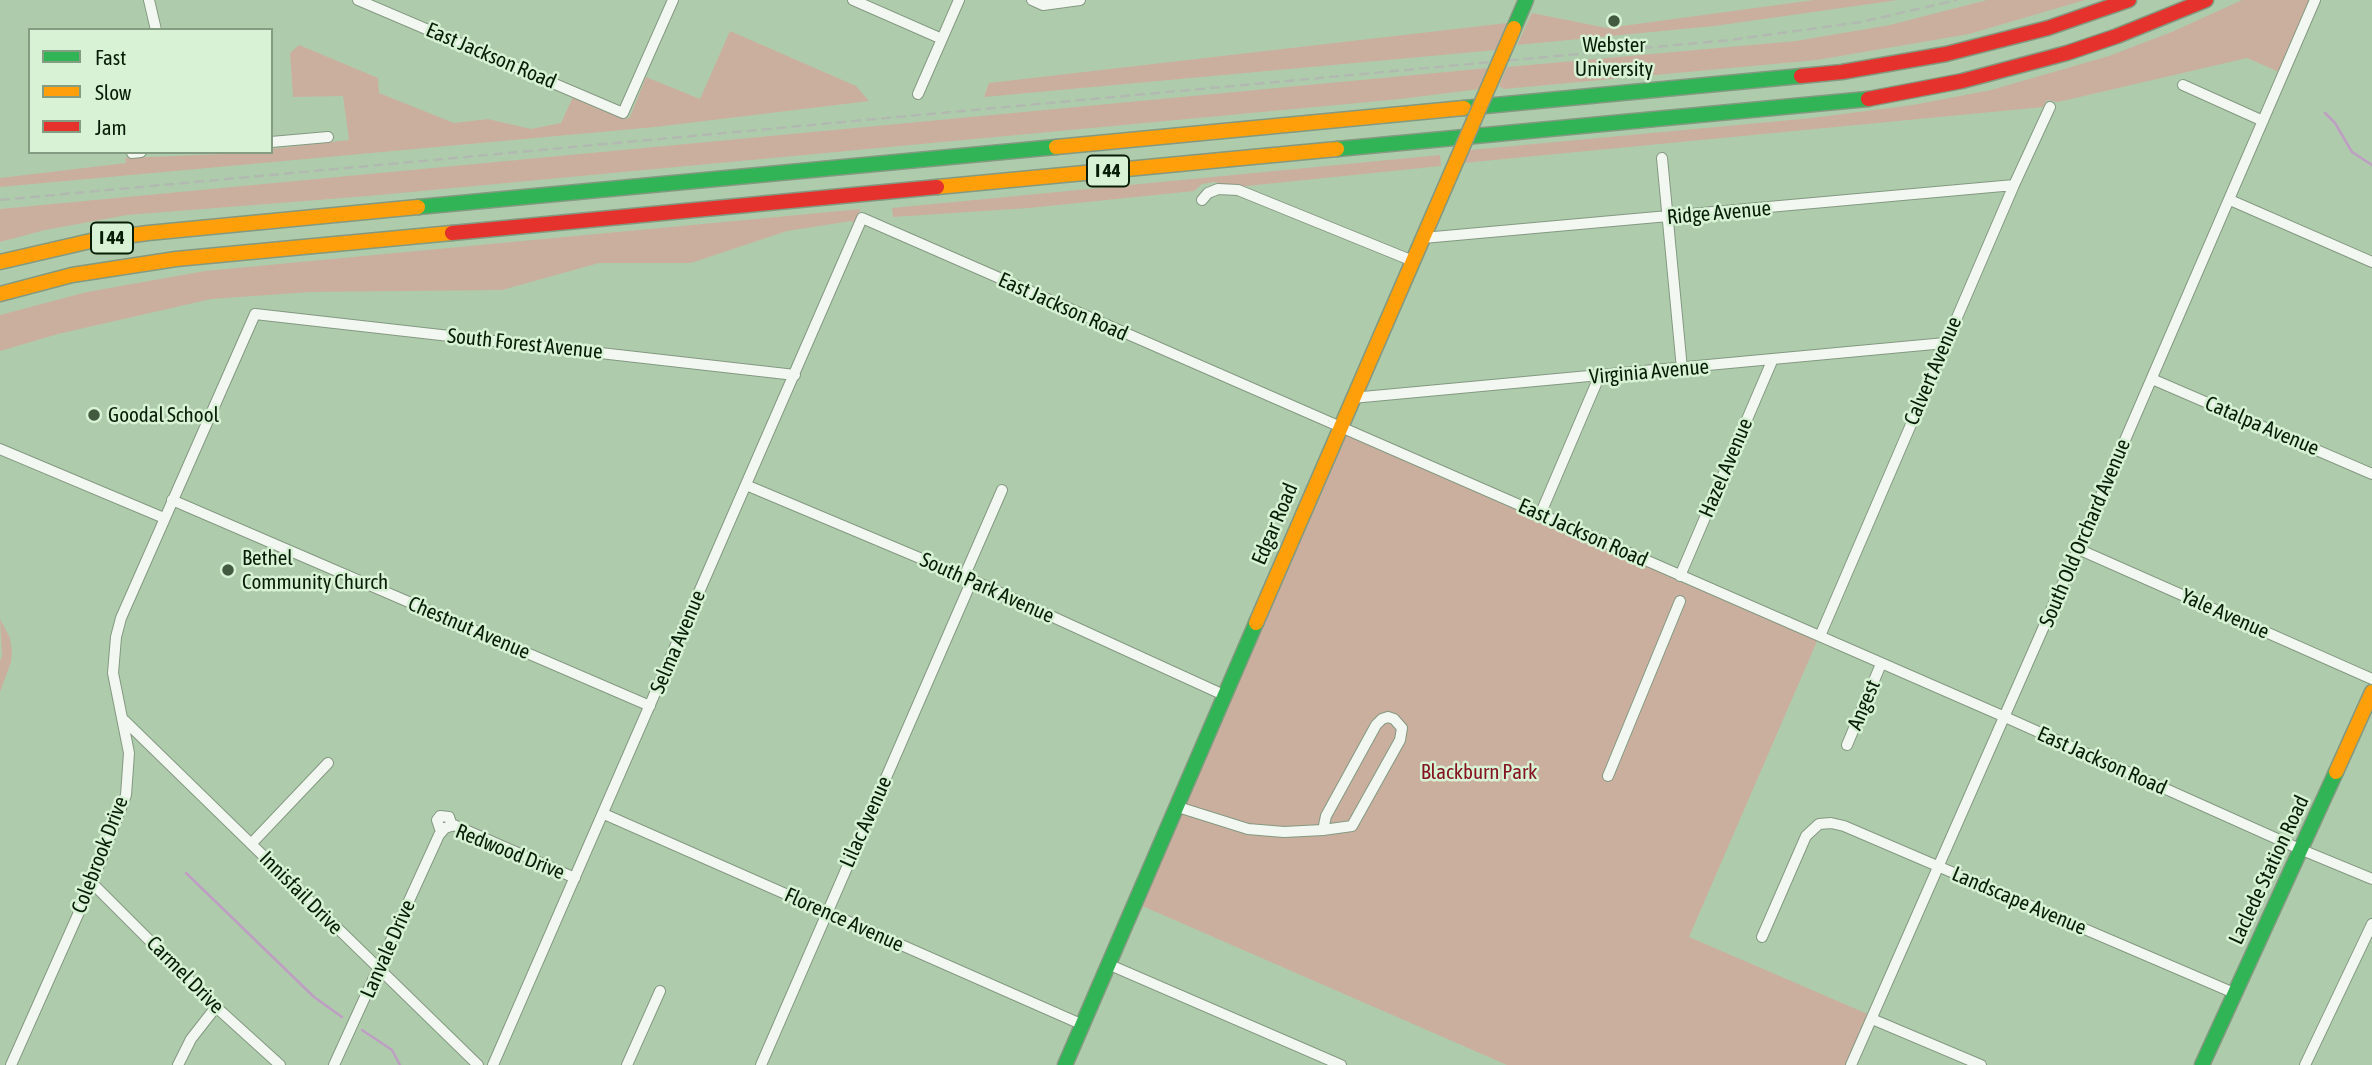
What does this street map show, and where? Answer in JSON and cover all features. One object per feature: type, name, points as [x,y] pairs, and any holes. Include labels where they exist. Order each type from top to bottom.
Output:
[{"type":"main road","name":"Edgar Road","points":[[1065,1065],[1526,0]]},
{"type":"main road","name":"I 44","points":[[3,259],[95,240],[216,226],[1842,72],[1947,54],[1997,42],[2048,28],[2129,0]]},
{"type":"main road","name":"I 44","points":[[0,294],[72,275],[202,257],[1874,98],[1962,81],[2054,57],[2117,36],[2206,0]]},
{"type":"main road","name":"Laclede Station Road","points":[[2202,1065],[2372,692]]},
{"type":"street","points":[[149,0],[156,28]]},
{"type":"street","name":"East Jackson Road","points":[[358,0],[623,113],[673,0]]},
{"type":"street","points":[[853,0],[942,39]]},
{"type":"street","points":[[918,94],[959,0]]},
{"type":"street","points":[[1032,0],[1043,5],[1080,0]]},
{"type":"street","name":"South Old Orchard Avenue","points":[[1851,1065],[2005,717],[2315,0]]},
{"type":"street","points":[[2183,85],[2263,121]]},
{"type":"street","name":"Calvert Avenue","points":[[1820,636],[1945,343],[2050,107]]},
{"type":"street","points":[[273,142],[328,137]]},
{"type":"street","points":[[1662,158],[1682,369]]},
{"type":"street","name":"Ridge Avenue","points":[[1423,238],[2014,185]]},
{"type":"street","points":[[1202,200],[1208,193],[1231,188],[1413,261]]},
{"type":"street","points":[[2230,200],[2372,262]]},
{"type":"street","name":"East Jackson Road","points":[[862,218],[2005,717],[2302,850],[2372,878]]},
{"type":"street","name":"Selma Avenue","points":[[493,1065],[862,218]]},
{"type":"street","name":"South Forest Avenue","points":[[172,499],[255,314],[795,375]]},
{"type":"street","name":"Virginia Avenue","points":[[1352,398],[1945,343]]},
{"type":"street","name":"Hazel Avenue","points":[[1680,576],[1772,360]]},
{"type":"street","points":[[1540,514],[1599,377]]},
{"type":"street","name":"Catalpa Avenue","points":[[2152,379],[2372,474]]},
{"type":"street","points":[[0,449],[163,518]]},
{"type":"street","name":"South Park Avenue","points":[[746,485],[968,578],[1226,696]]},
{"type":"street","name":"Lilac Avenue","points":[[761,1065],[968,578],[1002,490]]},
{"type":"street","name":"Colebrook Drive","points":[[11,1065],[92,883],[126,795],[129,753],[113,673],[116,637],[121,618],[172,499]]},
{"type":"street","name":"Chestnut Avenue","points":[[172,499],[650,706]]},
{"type":"street","name":"Yale Avenue","points":[[2078,549],[2372,679]]},
{"type":"street","points":[[1608,776],[1680,601]]},
{"type":"street","name":"Angest","points":[[1847,745],[1881,664]]},
{"type":"street","points":[[1178,807],[1248,829],[1284,832],[1323,830],[1352,826],[1400,740],[1402,728],[1394,719],[1382,719],[1377,725],[1326,816],[1323,830]]},
{"type":"street","name":"Innisfail Drive","points":[[124,720],[478,1065]]},
{"type":"street","points":[[252,843],[328,763]]},
{"type":"street","name":"Florence Avenue","points":[[604,814],[1083,1025]]},
{"type":"street","name":"Landscape Avenue","points":[[1762,937],[1805,836],[1819,824],[1838,824],[2234,993]]},
{"type":"street","name":"Redwood Drive","points":[[446,829],[575,878]]},
{"type":"street","name":"Lanvale Drive","points":[[334,1065],[446,829]]},
{"type":"street","name":"Carmel Drive","points":[[92,883],[216,1007],[279,1065]]},
{"type":"street","points":[[2305,1065],[2372,924]]},
{"type":"street","points":[[1110,965],[1341,1065]]},
{"type":"street","points":[[627,1065],[660,991]]},
{"type":"street","points":[[178,1065],[191,1039],[216,1007]]},
{"type":"street","points":[[1872,1019],[1981,1065]]},
{"type":"green space","points":[[1814,0],[1898,0],[1714,26],[1517,45],[1532,13],[1607,28]]},
{"type":"green space","points":[[1987,0],[2085,0],[1969,34],[1817,60],[1504,89],[1499,86],[1507,67],[1796,41],[1890,25]]},
{"type":"green space","points":[[2242,0],[2309,0],[2279,72],[2247,58],[2058,102],[2047,100],[2043,107],[1463,163],[1470,150],[1812,118],[1913,105],[1991,90],[2109,56],[2174,31]]},
{"type":"green space","points":[[1507,23],[1496,50],[984,97],[989,83]]},
{"type":"green space","points":[[730,31],[856,86],[869,101],[655,127],[0,187],[0,178],[126,163],[125,158],[273,154],[273,149],[349,140],[343,96],[293,97],[290,53],[299,45],[378,78],[379,93],[454,123],[488,119],[531,129],[561,123],[573,97],[626,119],[630,117],[646,77],[700,99]]},
{"type":"green space","points":[[1488,68],[1480,89],[1400,99],[368,196],[127,215],[45,230],[0,242],[0,209]]},
{"type":"green space","points":[[1440,155],[1441,166],[1237,187],[1214,182],[1202,184],[1194,191],[1029,208],[893,217],[892,208]]},
{"type":"green space","points":[[861,209],[854,223],[851,221],[787,231],[691,263],[599,263],[502,290],[310,292],[211,299],[58,334],[0,351],[0,315],[87,292],[205,271]]},
{"type":"green space","name":"Blackburn Park","points":[[1341,432],[1818,639],[1689,937],[1870,1015],[1847,1065],[1507,1065],[1140,905]]},
{"type":"green space","points":[[0,619],[10,638],[12,651],[11,662],[0,692],[2,656]]},
{"type":"waterway","points":[[2325,113],[2335,123],[2352,152],[2372,165]]},
{"type":"waterway","points":[[186,873],[314,997],[342,1017]]},
{"type":"waterway","points":[[362,1030],[392,1050],[400,1065]]},
{"type":"railway","points":[[0,200],[1730,40],[1861,22],[1957,0]]},
{"type":"traffic: fast","points":[[1514,28],[1526,0]]},
{"type":"traffic: fast","points":[[1464,108],[1801,76]]},
{"type":"traffic: fast","points":[[1337,149],[1868,99]]},
{"type":"traffic: fast","points":[[418,207],[1056,147]]},
{"type":"traffic: fast","points":[[1065,1065],[1256,623]]},
{"type":"traffic: fast","points":[[2202,1065],[2336,772]]},
{"type":"traffic: slow","points":[[1449,178],[1514,28]]},
{"type":"traffic: slow","points":[[1056,147],[1464,108]]},
{"type":"traffic: slow","points":[[937,187],[1337,149]]},
{"type":"traffic: slow","points":[[1256,623],[1449,178]]},
{"type":"traffic: slow","points":[[0,262],[95,240],[148,233],[418,207]]},
{"type":"traffic: slow","points":[[0,294],[72,275],[176,259],[452,233]]},
{"type":"traffic: slow","points":[[2336,772],[2372,692]]},
{"type":"traffic: jam","points":[[1801,76],[1842,72],[1946,54],[2048,28],[2129,0]]},
{"type":"traffic: jam","points":[[1868,99],[1962,81],[2067,53],[2206,0]]},
{"type":"traffic: jam","points":[[452,233],[937,187]]},
{"type":"place","name":"Webster University","points":[[1614,21]]},
{"type":"place","name":"Goodal School","points":[[94,415]]},
{"type":"place","name":"Bethel Community Church","points":[[228,570]]}]
